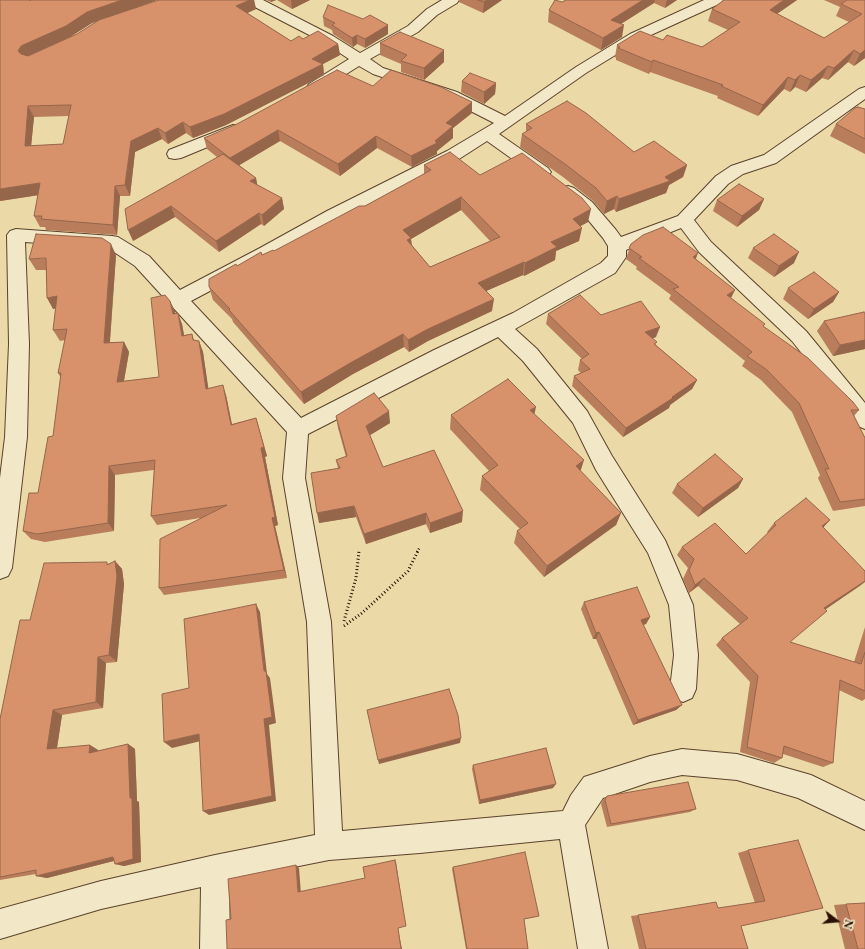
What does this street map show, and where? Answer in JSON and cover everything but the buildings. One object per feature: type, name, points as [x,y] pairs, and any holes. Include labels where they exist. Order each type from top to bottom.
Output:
[{"type":"street","points":[[305,93],[330,79],[359,59],[413,30],[432,12],[452,0]]},
{"type":"street","points":[[178,299],[266,253],[333,214],[453,154],[488,134],[581,70],[635,37],[716,0]]},
{"type":"street","points":[[259,1],[328,39],[378,71],[451,95],[506,123]]},
{"type":"street","points":[[617,246],[684,220],[722,180],[737,170],[770,159],[856,108],[865,92]]},
{"type":"street","points":[[175,154],[246,123]]},
{"type":"street","points":[[298,429],[441,356],[520,318],[608,268],[617,257],[617,246],[610,234],[586,206],[556,182],[488,134]]},
{"type":"street","points":[[684,220],[705,247],[799,336],[854,404],[865,420]]},
{"type":"street","points":[[0,568],[16,438],[19,344],[16,235],[112,242],[142,261],[298,429],[294,478],[319,622],[329,846]]},
{"type":"street","points":[[501,328],[530,355],[580,418],[604,463],[657,547],[681,605],[686,655],[683,689]]},
{"type":"street","points":[[593,949],[572,824],[581,805],[594,787],[682,762],[737,768],[801,786],[853,808],[865,816]]},
{"type":"street","points":[[0,924],[101,895],[215,869],[329,846],[420,839],[572,824]]},
{"type":"street","points":[[215,869],[215,949]]},
{"type":"path","points":[[359,551],[356,578],[342,626],[362,613],[408,571],[420,547]]}]
